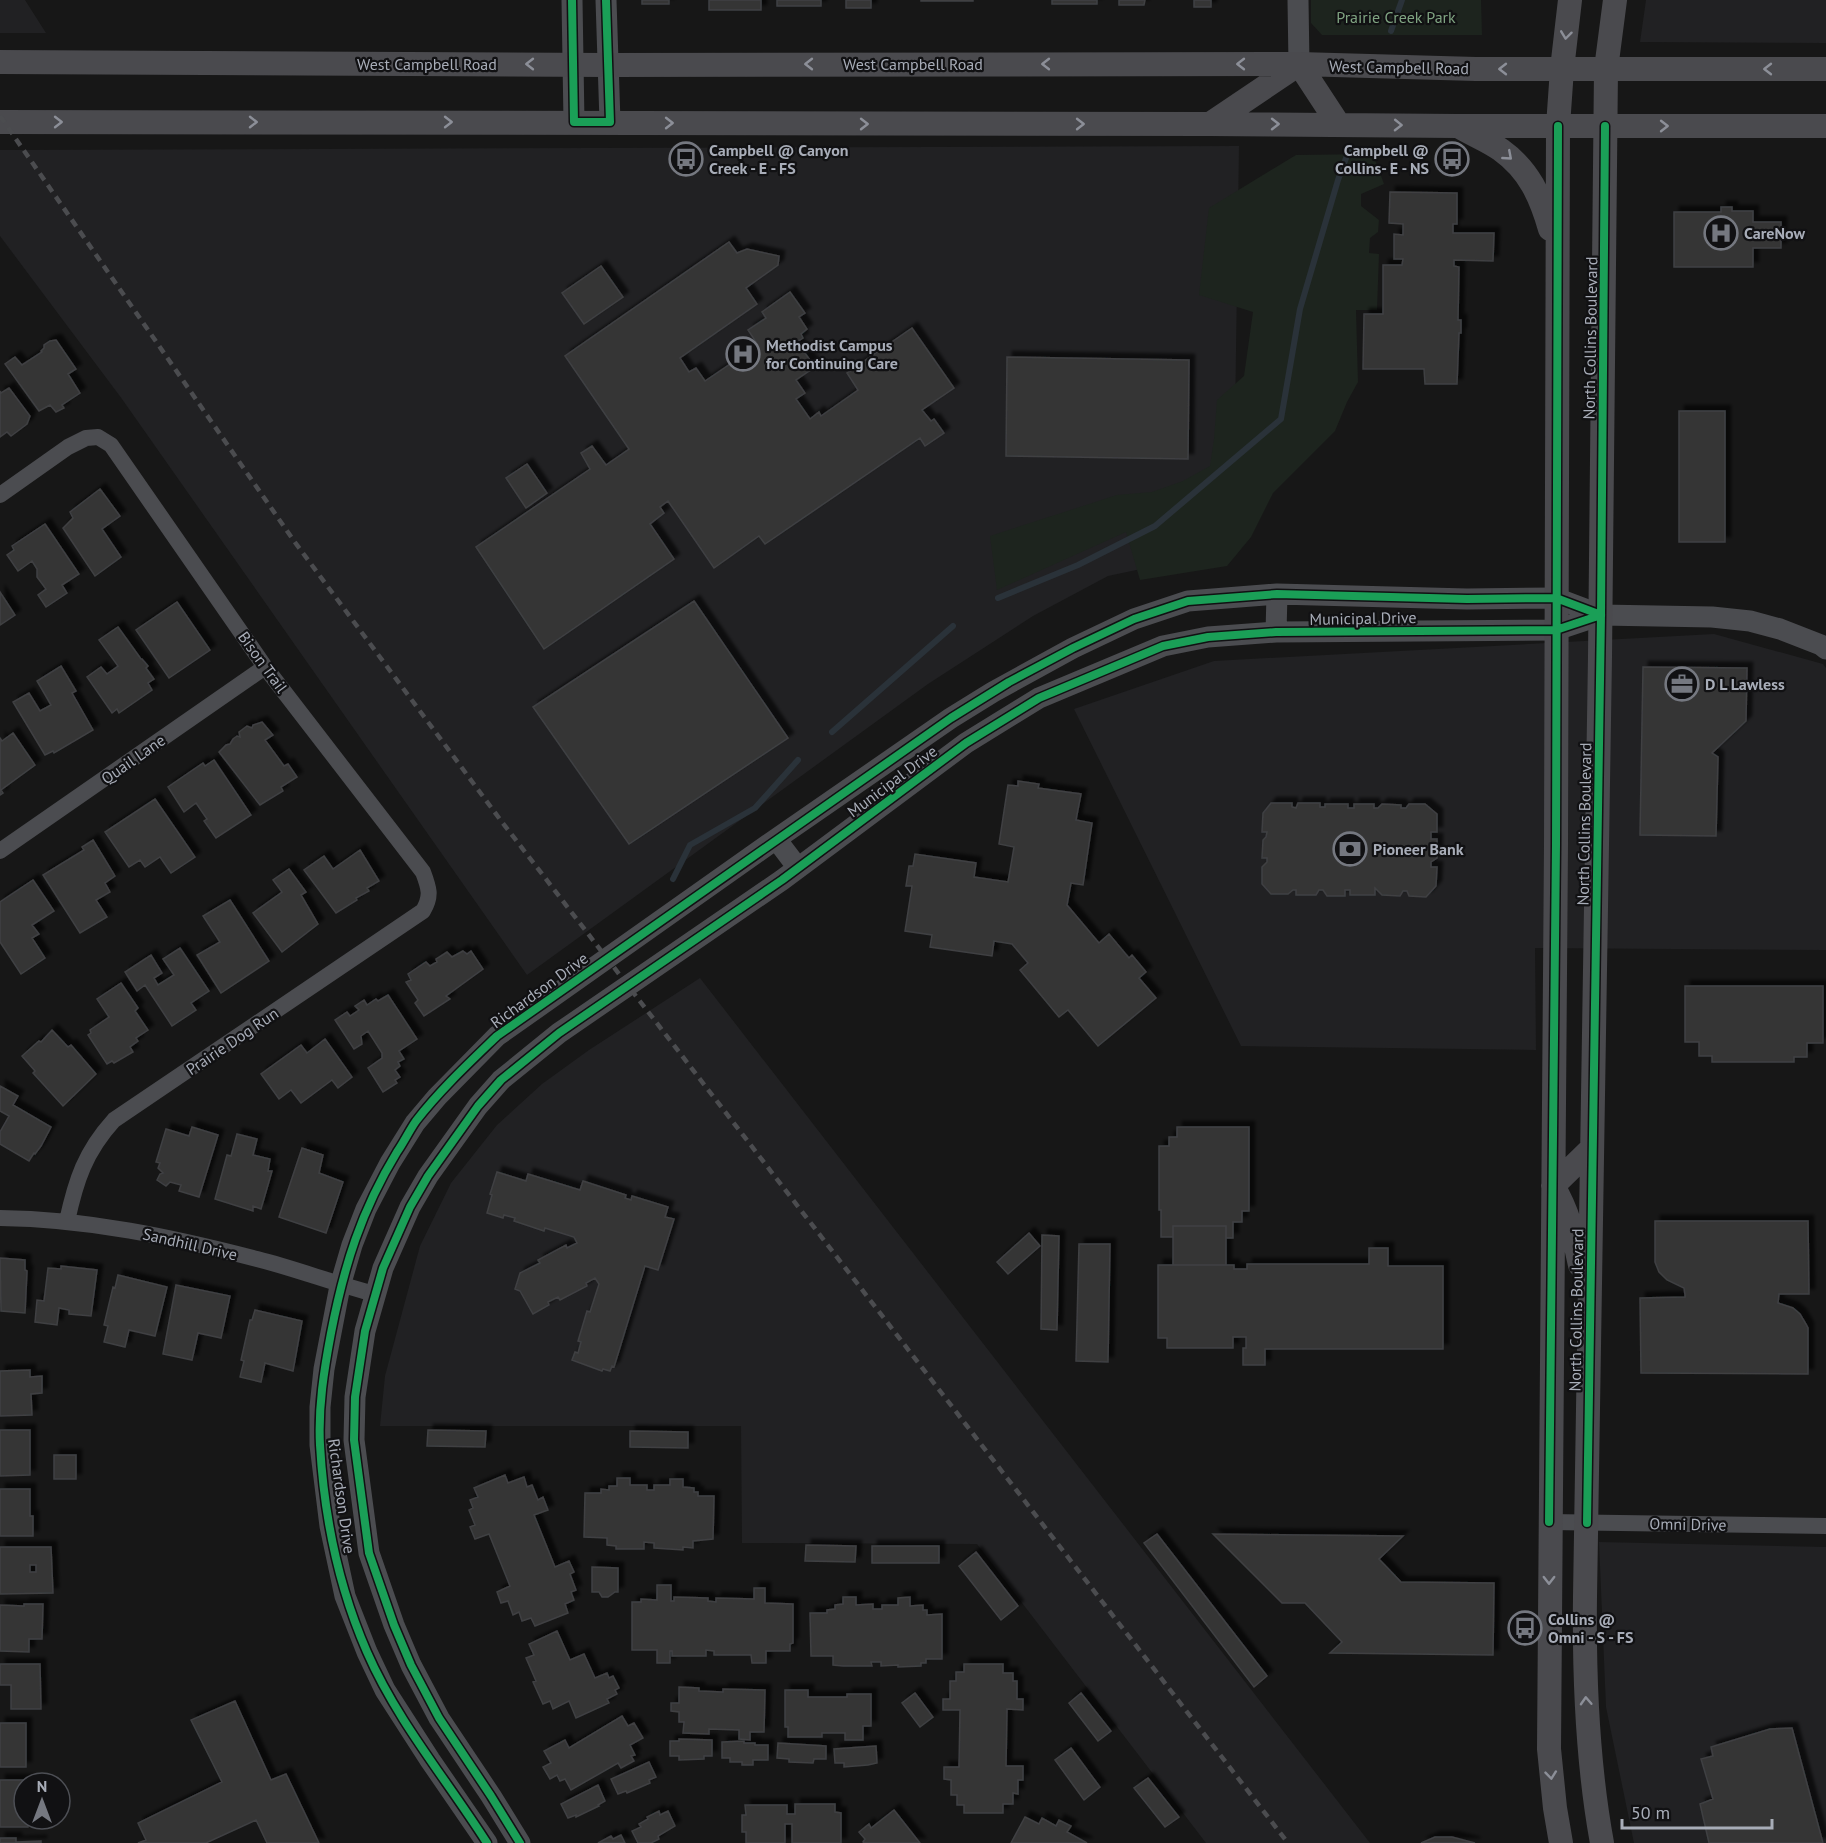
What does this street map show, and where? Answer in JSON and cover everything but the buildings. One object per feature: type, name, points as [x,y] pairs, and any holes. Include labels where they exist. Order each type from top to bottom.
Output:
[{"type":"main road","name":"North Collins Boulevard","points":[[1561,1843],[1549,1749],[1549,1522],[1553,1186],[1558,126],[1570,0]]},
{"type":"main road","name":"North Collins Boulevard","points":[[1602,1843],[1594,1798],[1584,1671],[1601,615],[1606,69],[1615,0]]},
{"type":"main road","name":"West Campbell Road","points":[[0,62],[1299,64],[1562,69],[1826,69]]},
{"type":"main road","points":[[1210,124],[1299,64],[1339,125]]},
{"type":"main road","points":[[0,122],[1826,126]]},
{"type":"main road","points":[[1457,126],[1501,150],[1524,171],[1541,200],[1557,254]]},
{"type":"main road","points":[[1590,1308],[1573,1229],[1563,1203],[1553,1186],[1592,1148]]},
{"type":"street","points":[[572,0],[574,122]]},
{"type":"street","points":[[606,0],[610,122]]},
{"type":"street","points":[[1298,0],[1299,64]]},
{"type":"street","name":"Bison Trail","points":[[0,495],[68,447],[86,438],[98,436],[111,445],[265,667],[423,872],[429,888]]},
{"type":"street","points":[[1276,632],[1277,594]]},
{"type":"street","name":"Municipal Drive","points":[[951,718],[1009,682],[1073,648],[1134,619],[1188,601],[1277,594],[1467,599],[1556,598],[1601,615]]},
{"type":"street","name":"Municipal Drive","points":[[559,1033],[798,868],[966,743],[1039,698],[1163,646],[1208,637],[1276,632],[1556,630],[1601,615],[1712,617],[1750,621],[1780,628],[1826,649]]},
{"type":"street","name":"Quail Lane","points":[[0,851],[265,667]]},
{"type":"street","name":"Richardson Drive","points":[[487,1843],[385,1690],[345,1596],[330,1526],[320,1445],[320,1407],[324,1369],[340,1286],[366,1209],[390,1163],[415,1123],[437,1096],[497,1036],[951,718]]},
{"type":"street","points":[[776,839],[798,868]]},
{"type":"street","name":"Prairie Dog Run","points":[[67,1221],[76,1186],[90,1151],[114,1120],[423,910],[428,902],[429,888]]},
{"type":"street","name":"Richardson Drive","points":[[520,1843],[439,1718],[411,1665],[394,1625],[369,1553],[354,1440],[355,1397],[365,1331],[375,1294],[383,1268],[410,1207],[428,1176],[478,1106],[501,1080],[559,1033]]},
{"type":"street","name":"Sandhill Drive","points":[[0,1218],[67,1221],[117,1227],[258,1259],[340,1286],[375,1294]]},
{"type":"street","name":"Omni Drive","points":[[1549,1522],[1826,1526]]},
{"type":"shaded area","points":[[0,0],[25,0],[46,33],[0,33]]},
{"type":"shaded area","points":[[1646,0],[1826,0],[1826,43],[1640,42]]},
{"type":"shaded area","name":"Methodist Campus for Continuing Care","points":[[1239,146],[1233,558],[1193,558],[1108,576],[1033,616],[928,684],[527,975],[122,399],[0,236],[0,150]]},
{"type":"shaded area","points":[[1714,634],[1823,664],[1826,668],[1826,950],[1535,948],[1536,1050],[1241,1046],[1074,709],[1214,661]]},
{"type":"shaded area","points":[[700,978],[1370,1843],[1206,1843],[977,1544],[742,1543],[741,1426],[380,1426],[385,1376],[420,1246],[451,1183],[497,1125],[542,1084],[589,1050]]},
{"type":"shaded area","points":[[1599,1542],[1826,1547],[1826,1843],[1634,1843],[1606,1707]]},
{"type":"green space","name":"Prairie Creek Park","points":[[1311,0],[1481,0],[1482,35],[1322,35],[1311,23]]},
{"type":"green space","points":[[1373,154],[1384,184],[1361,194],[1361,206],[1379,220],[1378,232],[1370,238],[1369,253],[1379,254],[1377,310],[1356,310],[1358,382],[1335,431],[1273,493],[1251,537],[1227,566],[1140,580],[1126,532],[997,590],[990,536],[1117,495],[1152,492],[1183,481],[1210,466],[1217,400],[1244,376],[1253,312],[1199,295],[1209,208],[1296,155]]},
{"type":"waterway","points":[[1391,31],[1402,0]]},
{"type":"waterway","points":[[998,598],[1078,565],[1155,526],[1281,419],[1300,309],[1349,150]]},
{"type":"waterway","points":[[832,732],[953,626]]},
{"type":"waterway","points":[[673,879],[690,845],[755,808],[798,760]]},
{"type":"railway","points":[[0,116],[294,541],[502,822],[1288,1843]]},
{"type":"cycle path","points":[[572,0],[574,122],[610,122],[606,0]]},
{"type":"cycle path","points":[[1549,1522],[1556,845],[1558,126]]},
{"type":"cycle path","points":[[1587,1523],[1601,615],[1605,126]]},
{"type":"cycle path","points":[[487,1843],[408,1726],[367,1652],[348,1602],[334,1551],[325,1498],[320,1445],[321,1403],[328,1347],[355,1240],[384,1174],[413,1125],[435,1098],[497,1036],[951,718],[1009,682],[1134,619],[1188,601],[1277,594],[1467,599],[1556,598],[1601,615]]},
{"type":"cycle path","points":[[520,1843],[439,1718],[411,1665],[394,1625],[369,1553],[354,1440],[355,1397],[365,1331],[383,1268],[410,1207],[428,1176],[478,1106],[501,1080],[559,1033],[782,880],[966,743],[1039,698],[1163,646],[1208,637],[1276,632],[1556,630],[1601,615]]},
{"type":"place","name":"Campbell @ Canyon Creek - E - FS","points":[[686,159]]},
{"type":"place","name":"Campbell @ Collins- E - NS","points":[[1452,159]]},
{"type":"place","name":"CareNow","points":[[1721,233]]},
{"type":"place","name":"Methodist Campus for Continuing Care","points":[[743,354]]},
{"type":"place","name":"D L Lawless","points":[[1682,684]]},
{"type":"place","name":"Pioneer Bank","points":[[1350,849]]},
{"type":"place","name":"Collins @ Omni - S - FS","points":[[1525,1628]]}]
